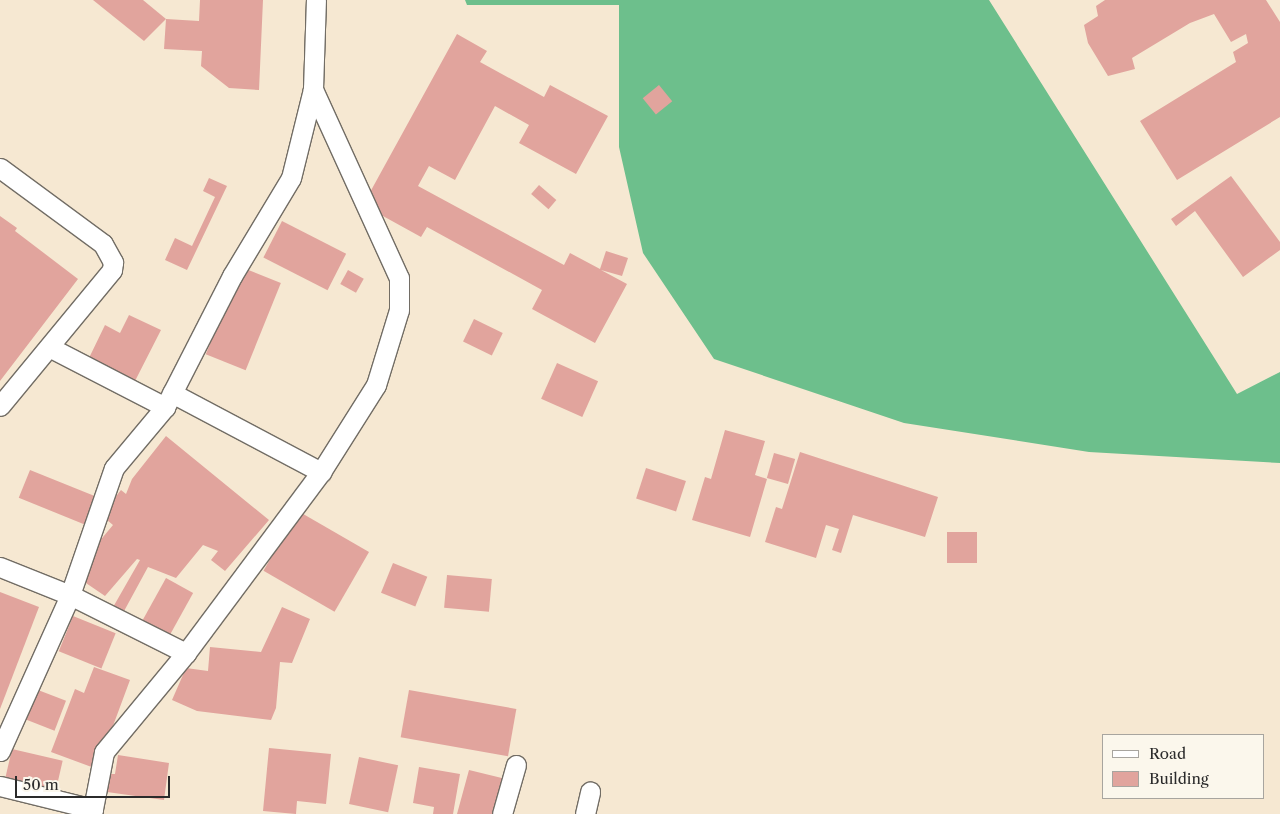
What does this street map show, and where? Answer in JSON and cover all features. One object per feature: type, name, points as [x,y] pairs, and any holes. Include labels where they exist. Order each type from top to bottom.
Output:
[{"type":"street","points":[[0,751],[70,595],[114,468],[169,400],[232,276],[290,178],[313,89],[316,0]]},
{"type":"street","points":[[0,786],[93,811],[104,752],[186,653],[322,472],[376,385],[399,310],[399,278],[313,89]]},
{"type":"street","points":[[0,168],[110,252],[112,270],[0,406]]},
{"type":"street","points":[[49,347],[169,400],[322,472]]},
{"type":"street","points":[[0,567],[70,595],[186,653]]},
{"type":"street","points":[[502,814],[516,765]]},
{"type":"street","points":[[585,814],[590,792]]},
{"type":"green space","points":[[465,0],[989,0],[1237,394],[1280,372],[1280,463],[1089,452],[904,423],[714,359],[643,253],[619,147],[619,5],[467,5]]},
{"type":"building","points":[[93,0],[143,0],[166,19],[144,41]]},
{"type":"building","points":[[200,0],[263,0],[259,90],[229,88],[201,66],[202,51],[164,49],[166,19],[199,21]]},
{"type":"building","points":[[1105,0],[1266,0],[1280,22],[1280,117],[1177,180],[1140,121],[1236,62],[1233,52],[1248,43],[1246,34],[1231,42],[1214,14],[1190,23],[1132,58],[1135,69],[1108,76],[1088,43],[1084,25],[1098,16],[1096,6]]},
{"type":"building","points":[[457,34],[487,51],[480,62],[544,97],[550,85],[608,116],[576,174],[519,143],[529,125],[495,106],[455,180],[429,166],[418,186],[564,265],[570,253],[600,269],[606,251],[628,258],[622,276],[601,270],[627,284],[595,343],[532,309],[542,290],[427,227],[421,237],[363,205]]},
{"type":"building","points":[[659,85],[672,101],[656,115],[643,98]]},
{"type":"building","points":[[1231,176],[1280,242],[1280,250],[1243,277],[1195,211],[1176,226],[1171,219]]},
{"type":"building","points":[[209,178],[227,186],[187,270],[165,260],[175,238],[192,246],[215,197],[203,191]]},
{"type":"building","points":[[539,185],[556,200],[548,209],[531,194]]},
{"type":"building","points":[[0,216],[17,228],[15,231],[78,279],[0,381]]},
{"type":"building","points":[[282,221],[346,254],[328,290],[263,258]]},
{"type":"building","points":[[241,267],[281,283],[246,370],[206,354]]},
{"type":"building","points":[[348,270],[364,279],[356,293],[340,284]]},
{"type":"building","points":[[129,315],[161,330],[135,381],[89,358],[105,325],[120,333]]},
{"type":"building","points":[[474,319],[503,333],[492,355],[463,341]]},
{"type":"building","points":[[557,363],[598,381],[582,417],[541,399]]},
{"type":"building","points":[[725,430],[765,441],[755,475],[767,479],[750,537],[692,520],[705,477],[711,479]]},
{"type":"building","points":[[166,436],[269,520],[225,571],[211,560],[218,551],[203,545],[176,578],[148,567],[123,613],[112,609],[140,560],[137,559],[105,596],[83,581],[98,543],[113,525],[101,515],[121,490],[126,494],[132,479]]},
{"type":"building","points":[[800,452],[938,497],[925,537],[853,515],[841,553],[832,550],[839,529],[826,525],[816,558],[765,542],[776,507],[782,509]]},
{"type":"building","points":[[774,453],[795,459],[788,484],[767,478]]},
{"type":"building","points":[[646,468],[686,481],[676,511],[636,498]]},
{"type":"building","points":[[30,470],[100,498],[88,526],[19,498]]},
{"type":"building","points":[[298,511],[369,552],[335,612],[264,571]]},
{"type":"building","points":[[947,532],[977,532],[977,563],[947,563]]},
{"type":"building","points":[[393,563],[427,577],[415,607],[381,593]]},
{"type":"building","points":[[447,575],[492,579],[489,612],[444,608]]},
{"type":"building","points":[[166,578],[193,593],[167,640],[140,625]]},
{"type":"building","points":[[0,592],[39,607],[0,709]]},
{"type":"building","points":[[282,607],[310,619],[292,663],[280,662],[276,708],[271,720],[197,711],[172,700],[186,668],[208,671],[210,647],[261,652]]},
{"type":"building","points":[[73,616],[116,633],[101,668],[59,651]]},
{"type":"building","points":[[94,667],[130,680],[97,769],[51,752],[75,689],[84,693]]},
{"type":"building","points":[[38,690],[66,701],[55,731],[27,720]]},
{"type":"building","points":[[409,690],[516,709],[508,756],[401,737]]},
{"type":"building","points":[[269,748],[331,754],[326,804],[297,801],[296,814],[263,811]]},
{"type":"building","points":[[12,749],[63,761],[56,791],[5,779]]},
{"type":"building","points":[[118,755],[169,763],[164,800],[107,792],[110,774],[115,774]]},
{"type":"building","points":[[359,757],[398,765],[388,812],[349,804]]},
{"type":"building","points":[[419,767],[460,774],[453,814],[433,814],[434,807],[413,803]]},
{"type":"building","points":[[469,770],[510,780],[501,814],[457,814]]}]
